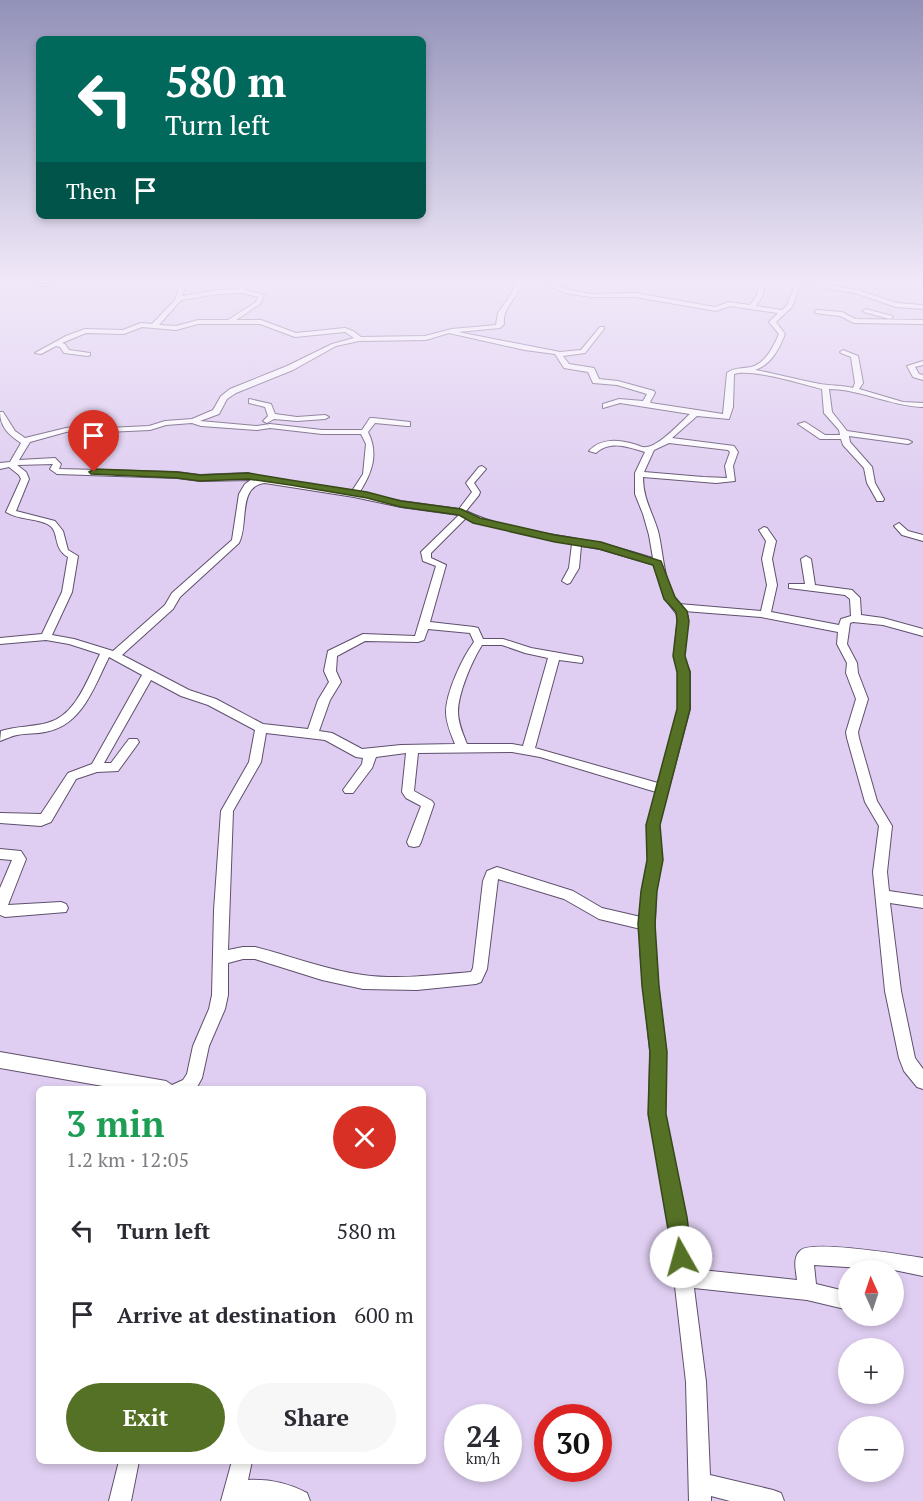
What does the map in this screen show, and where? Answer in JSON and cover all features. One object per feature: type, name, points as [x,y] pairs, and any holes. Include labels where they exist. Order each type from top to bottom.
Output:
[{"type":"street","points":[[193,421],[216,412],[224,398],[238,388],[290,368],[317,354]]},
{"type":"street","points":[[560,354],[567,366],[591,370],[596,381],[618,383],[651,393],[648,404]]},
{"type":"street","points":[[606,406],[619,401],[726,417],[730,406],[728,394],[733,371],[759,368],[766,363],[771,354]]},
{"type":"street","points":[[849,354],[854,356],[859,383],[855,390]]},
{"type":"street","points":[[923,363],[911,366],[916,375],[923,378]]},
{"type":"street","points":[[738,370],[790,378],[825,387],[855,390],[884,400],[923,405]]},
{"type":"street","points":[[825,387],[828,413],[844,435],[846,443],[868,467],[871,483],[880,499]]},
{"type":"street","points":[[252,401],[267,405],[272,416]]},
{"type":"street","points":[[698,413],[672,433],[667,440],[651,448],[639,474],[639,494],[654,535],[657,563],[670,599],[678,607],[683,621],[679,656],[684,672],[684,709],[675,734],[653,825],[655,860],[646,924],[650,986],[658,1052],[657,1114],[676,1217],[696,1382],[700,1492],[773,1501]]},
{"type":"street","points":[[0,414],[12,433],[26,442]]},
{"type":"street","points":[[264,426],[272,416]]},
{"type":"street","points":[[272,416],[297,419],[325,417]]},
{"type":"street","points":[[364,432],[373,420],[407,424]]},
{"type":"street","points":[[8,465],[26,442],[66,430],[93,427],[107,430],[150,428],[165,423],[193,421],[213,425],[257,428],[264,426],[322,432],[364,432]]},
{"type":"street","points":[[802,423],[824,437],[844,435],[908,442]]},
{"type":"street","points":[[354,494],[367,474],[370,444],[364,432]]},
{"type":"street","points":[[639,474],[718,482],[732,479],[729,465],[734,454],[731,448],[667,440]]},
{"type":"street","points":[[593,451],[598,444],[606,442],[650,451]]},
{"type":"street","points":[[8,465],[55,461],[57,464],[54,469],[57,471],[177,475],[200,478],[248,476],[259,480],[463,513],[477,520],[520,531],[601,546],[657,563]]},
{"type":"street","points":[[8,465],[23,474],[25,479],[11,512],[52,523],[64,551],[73,556],[67,592],[46,637]]},
{"type":"street","points":[[312,734],[324,700],[335,682],[330,671],[332,654],[363,636],[417,640],[420,638],[441,565],[426,559],[426,552],[463,513],[476,494],[471,486],[472,479],[482,469]]},
{"type":"street","points":[[0,737],[19,730],[49,728],[64,722],[76,708],[111,654],[169,608],[176,595],[236,541],[241,529],[242,496],[245,490],[259,480]]},
{"type":"street","points":[[899,526],[905,532],[923,538]]},
{"type":"street","points":[[764,530],[771,541],[767,559],[772,581],[765,615]]},
{"type":"street","points":[[567,581],[574,568],[578,542]]},
{"type":"street","points":[[806,559],[810,586]]},
{"type":"street","points":[[793,585],[841,589],[853,595],[856,618]]},
{"type":"street","points":[[678,607],[805,620],[842,629]]},
{"type":"street","points":[[923,633],[903,626],[856,618],[845,621],[842,629],[842,644],[850,658],[852,673],[862,699],[853,738],[872,802],[886,825],[887,834],[880,862],[893,991],[907,1058],[910,1066],[923,1081]]},
{"type":"street","points":[[425,626],[474,630],[479,642]]},
{"type":"street","points":[[0,641],[46,637],[111,654],[185,693],[212,702],[261,728],[328,736],[360,754],[462,747],[528,750],[663,789]]},
{"type":"street","points":[[479,642],[503,642],[519,649],[578,660]]},
{"type":"street","points":[[462,747],[454,726],[453,704],[466,666],[479,642]]},
{"type":"street","points":[[528,750],[554,657]]},
{"type":"street","points":[[96,767],[149,673]]},
{"type":"street","points":[[185,1086],[192,1082],[201,1046],[217,1009],[222,958],[221,910],[227,811],[230,802],[243,785],[255,762],[261,728]]},
{"type":"street","points":[[0,818],[41,821],[46,818],[72,776],[96,767],[114,768],[133,742]]},
{"type":"street","points":[[412,749],[408,792],[428,804],[414,842]]},
{"type":"street","points":[[349,790],[368,765],[370,754]]},
{"type":"street","points":[[0,854],[16,855],[19,859],[1,902],[2,909],[5,911],[61,908]]},
{"type":"street","points":[[222,958],[255,953],[338,978],[365,983],[395,984],[471,979],[476,977],[480,969],[490,881],[492,875],[497,873],[568,895],[599,913],[646,924]]},
{"type":"street","points":[[883,896],[923,902]]},
{"type":"street","points":[[0,1060],[149,1086]]},
{"type":"street","points":[[807,1291],[804,1260],[809,1255],[885,1261],[923,1267]]},
{"type":"street","points":[[684,1277],[807,1291],[838,1298]]},
{"type":"street","points":[[120,1501],[128,1464]]},
{"type":"street","points":[[241,1464],[233,1497],[266,1490],[282,1493],[300,1501]]},
{"type":"route","points":[[94,472],[177,475],[192,478],[248,476],[259,480],[367,495],[401,504],[461,512],[477,520],[601,546],[640,560],[657,563],[670,599],[683,616],[679,656],[684,672],[684,709],[675,734],[653,825],[655,860],[646,924],[650,986],[658,1052],[657,1114],[681,1257]]}]
